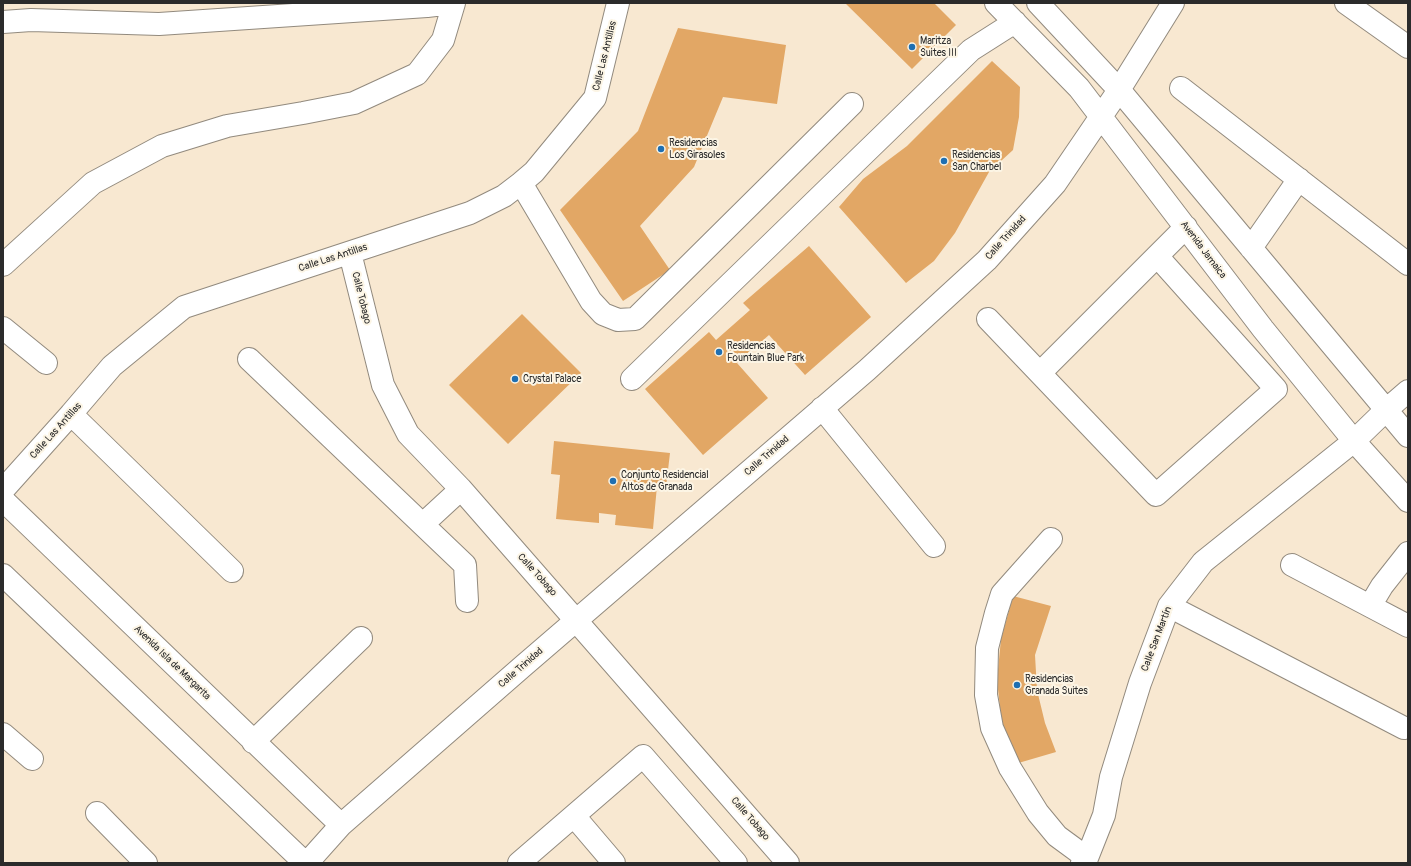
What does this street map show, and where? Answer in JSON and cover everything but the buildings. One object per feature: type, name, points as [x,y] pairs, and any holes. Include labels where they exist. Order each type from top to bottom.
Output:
[{"type":"street","points":[[3,22],[31,20],[159,24],[453,3],[443,40],[417,74],[354,103],[303,114],[228,126],[162,146],[93,183],[3,265]]},
{"type":"street","name":"Calle Las Antillas","points":[[3,490],[112,366],[184,307],[470,213],[504,196],[521,183],[534,172],[595,98],[618,3]]},
{"type":"street","name":"Avenida Jamaica","points":[[996,3],[1079,88],[1263,329],[1354,441],[1408,501]]},
{"type":"street","points":[[1038,3],[1119,90],[1408,436]]},
{"type":"street","name":"Calle Trinidad","points":[[306,863],[341,825],[867,370],[987,260],[1055,184],[1119,90],[1173,3]]},
{"type":"street","points":[[1346,3],[1408,47]]},
{"type":"street","points":[[632,379],[971,50],[1015,22]]},
{"type":"street","points":[[1181,88],[1408,264]]},
{"type":"street","points":[[521,183],[591,301],[603,314],[618,320],[635,319],[852,104]]},
{"type":"street","points":[[1251,248],[1298,179]]},
{"type":"street","points":[[1040,373],[1186,227]]},
{"type":"street","name":"Calle Tobago","points":[[350,252],[383,385],[408,434],[461,489],[788,863]]},
{"type":"street","points":[[988,319],[1156,495],[1276,389],[1157,256]]},
{"type":"street","points":[[3,328],[46,363]]},
{"type":"street","points":[[249,359],[465,565],[467,601]]},
{"type":"street","name":"Calle San Martín","points":[[1085,860],[1104,815],[1111,777],[1140,683],[1169,606],[1203,562],[1354,441],[1408,391]]},
{"type":"street","points":[[822,408],[934,546]]},
{"type":"street","points":[[71,414],[232,571]]},
{"type":"street","points":[[423,524],[461,489]]},
{"type":"street","name":"Avenida Isla de Margarita","points":[[3,500],[341,825]]},
{"type":"street","points":[[1050,539],[1002,594],[987,648],[986,695],[992,728],[1010,768],[1038,813],[1057,836],[1085,860]]},
{"type":"street","points":[[1370,606],[1382,586],[1408,553]]},
{"type":"street","points":[[1292,565],[1408,626]]},
{"type":"street","points":[[3,575],[306,863]]},
{"type":"street","points":[[1169,606],[1404,728]]},
{"type":"street","points":[[254,742],[361,638]]},
{"type":"street","points":[[3,734],[32,759]]},
{"type":"street","points":[[519,863],[643,756],[736,863]]},
{"type":"street","points":[[97,813],[146,863]]},
{"type":"street","points":[[574,816],[614,863]]},
{"type":"place","name":"Maritza Suites III","points":[[912,47]]},
{"type":"place","name":"Residencias Los Girasoles","points":[[661,149]]},
{"type":"place","name":"Residencias San Charbel","points":[[944,161]]},
{"type":"place","name":"Residencias Fountain Blue Park","points":[[719,352]]},
{"type":"place","name":"Crystal Palace","points":[[515,379]]},
{"type":"place","name":"Conjunto Residencial Altos de Granada","points":[[613,481]]},
{"type":"place","name":"Residencias Granada Suites","points":[[1017,685]]}]
